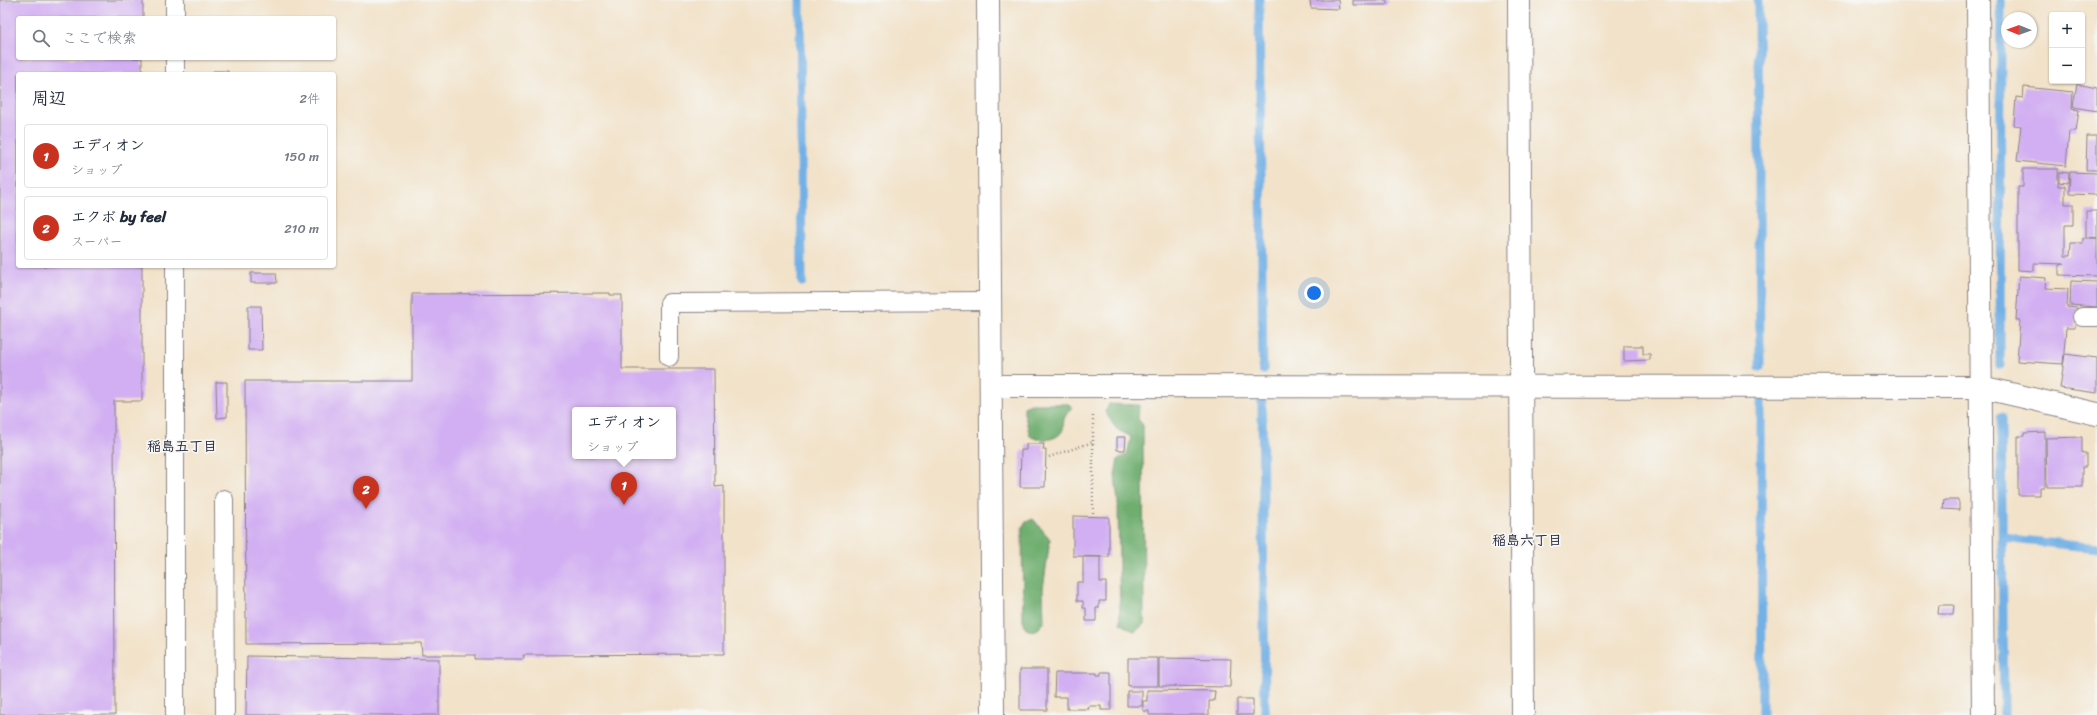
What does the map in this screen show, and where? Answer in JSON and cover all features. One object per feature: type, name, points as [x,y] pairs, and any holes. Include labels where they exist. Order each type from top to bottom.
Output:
[{"type":"street","points":[[988,0],[993,715]]},
{"type":"street","points":[[1519,0],[1523,715]]},
{"type":"street","points":[[1978,0],[1983,715]]},
{"type":"street","points":[[991,386],[1981,387],[2097,414]]},
{"type":"lane","points":[[175,0],[175,16]]},
{"type":"lane","points":[[175,60],[175,72]]},
{"type":"lane","points":[[175,268],[175,715]]},
{"type":"lane","points":[[669,356],[669,303],[990,301]]},
{"type":"lane","points":[[224,499],[225,715]]},
{"type":"path","points":[[1093,386],[1093,513]]},
{"type":"path","points":[[1048,457],[1093,442]]},
{"type":"green space","points":[[1031,404],[1068,404],[1072,406],[1065,417],[1061,433],[1053,438],[1043,440],[1030,436],[1024,413],[1024,407]]},
{"type":"green space","points":[[1109,404],[1139,405],[1138,419],[1143,425],[1144,624],[1135,632],[1120,623],[1118,502],[1115,475],[1118,459],[1127,454],[1131,437],[1119,430],[1112,423],[1105,412]]},
{"type":"green space","points":[[1033,519],[1050,539],[1043,589],[1044,623],[1035,632],[1026,629],[1023,621],[1022,527],[1026,522]]},
{"type":"building","points":[[0,0],[143,0],[143,16],[16,16],[16,60],[142,60],[142,72],[16,72],[16,268],[142,268],[142,401],[114,401],[115,715],[0,715]]},
{"type":"building","points":[[1310,0],[1338,0],[1339,9],[1311,8]]},
{"type":"building","points":[[1353,0],[1387,0],[1387,5],[1353,5]]},
{"type":"building","points":[[213,71],[228,71],[228,72]]},
{"type":"building","points":[[2077,84],[2097,88],[2097,111],[2073,107]]},
{"type":"building","points":[[2024,87],[2073,92],[2072,109],[2079,110],[2076,131],[2069,131],[2066,166],[2017,161],[2021,126],[2014,125],[2016,97],[2023,98]]},
{"type":"building","points":[[2087,136],[2097,136],[2097,170],[2086,170]]},
{"type":"building","points":[[2023,169],[2058,169],[2058,186],[2065,186],[2065,204],[2073,204],[2073,225],[2065,225],[2065,256],[2070,256],[2071,243],[2083,243],[2083,238],[2097,238],[2097,276],[2059,275],[2059,265],[2065,264],[2034,263],[2034,271],[2018,270],[2018,187],[2023,187]]},
{"type":"building","points":[[2059,172],[2069,173],[2068,183],[2059,182]]},
{"type":"building","points":[[2070,172],[2097,173],[2097,195],[2069,194]]},
{"type":"building","points":[[2086,211],[2097,211],[2097,238],[2086,237]]},
{"type":"building","points":[[251,273],[276,273],[277,283],[251,283]]},
{"type":"building","points":[[2019,276],[2046,278],[2045,288],[2068,289],[2067,307],[2077,308],[2075,328],[2066,328],[2063,364],[2017,361],[2020,320],[2016,320]]},
{"type":"building","points":[[2071,281],[2097,282],[2097,307],[2070,305]]},
{"type":"building","points":[[610,293],[610,295],[622,295],[622,369],[714,369],[715,487],[724,486],[724,654],[523,655],[524,659],[475,659],[475,655],[422,655],[421,643],[246,644],[245,381],[412,381],[412,294]]},
{"type":"building","points":[[248,306],[261,306],[262,350],[248,350]]},
{"type":"building","points":[[1624,346],[1643,346],[1643,354],[1650,354],[1650,360],[1624,361]]},
{"type":"building","points":[[2065,354],[2097,358],[2097,393],[2060,388]]},
{"type":"building","points":[[216,382],[227,382],[227,417],[217,418]]},
{"type":"building","points":[[2045,432],[2045,487],[2040,487],[2040,495],[2018,495],[2018,436],[2024,436],[2024,433]]},
{"type":"building","points":[[1117,437],[1126,437],[1125,450],[1117,450]]},
{"type":"building","points":[[2082,437],[2082,453],[2086,453],[2086,467],[2082,467],[2082,487],[2047,487],[2046,438]]},
{"type":"building","points":[[1026,444],[1044,444],[1043,450],[1046,450],[1045,487],[1020,487],[1021,450],[1026,450]]},
{"type":"building","points":[[1944,500],[1959,500],[1959,510],[1943,509]]},
{"type":"building","points":[[1073,516],[1109,517],[1109,557],[1073,556]]},
{"type":"building","points":[[1083,557],[1100,557],[1100,582],[1106,582],[1106,601],[1099,601],[1099,608],[1096,608],[1096,621],[1086,621],[1086,608],[1083,608],[1083,601],[1077,601],[1077,582],[1083,582]]},
{"type":"building","points":[[1939,605],[1954,605],[1953,614],[1938,614]]},
{"type":"building","points":[[247,656],[439,659],[439,715],[246,715]]},
{"type":"building","points":[[1128,658],[1158,658],[1158,686],[1128,686]]},
{"type":"building","points":[[1159,658],[1231,659],[1230,687],[1159,686]]},
{"type":"building","points":[[1020,669],[1047,669],[1047,710],[1020,710]]},
{"type":"building","points":[[1101,672],[1111,672],[1111,710],[1101,710],[1101,706],[1088,706],[1089,709],[1067,709],[1067,697],[1054,697],[1055,673],[1097,673],[1097,675],[1101,675]]},
{"type":"building","points":[[1147,690],[1215,691],[1214,701],[1209,701],[1209,715],[1149,715],[1149,711],[1143,711],[1143,701],[1147,701]]},
{"type":"building","points":[[1127,691],[1142,691],[1142,706],[1127,706]]},
{"type":"building","points":[[1237,699],[1253,699],[1253,715],[1237,715]]},
{"type":"waterway","points":[[800,0],[802,282]]},
{"type":"waterway","points":[[1259,0],[1263,370]]},
{"type":"waterway","points":[[1758,0],[1760,367]]},
{"type":"waterway","points":[[2000,365],[2001,0]]},
{"type":"waterway","points":[[1761,399],[1762,715]]},
{"type":"waterway","points":[[1262,402],[1265,715]]},
{"type":"waterway","points":[[2001,417],[2004,715]]},
{"type":"waterway","points":[[2002,538],[2097,548]]},
{"type":"place","name":"エディオン","points":[[624,505]]},
{"type":"place","name":"エクボ by feel","points":[[366,509]]},
{"type":"district","name":"稲島五丁目","points":[[182,446]]},
{"type":"district","name":"稲島六丁目","points":[[1527,540]]}]
